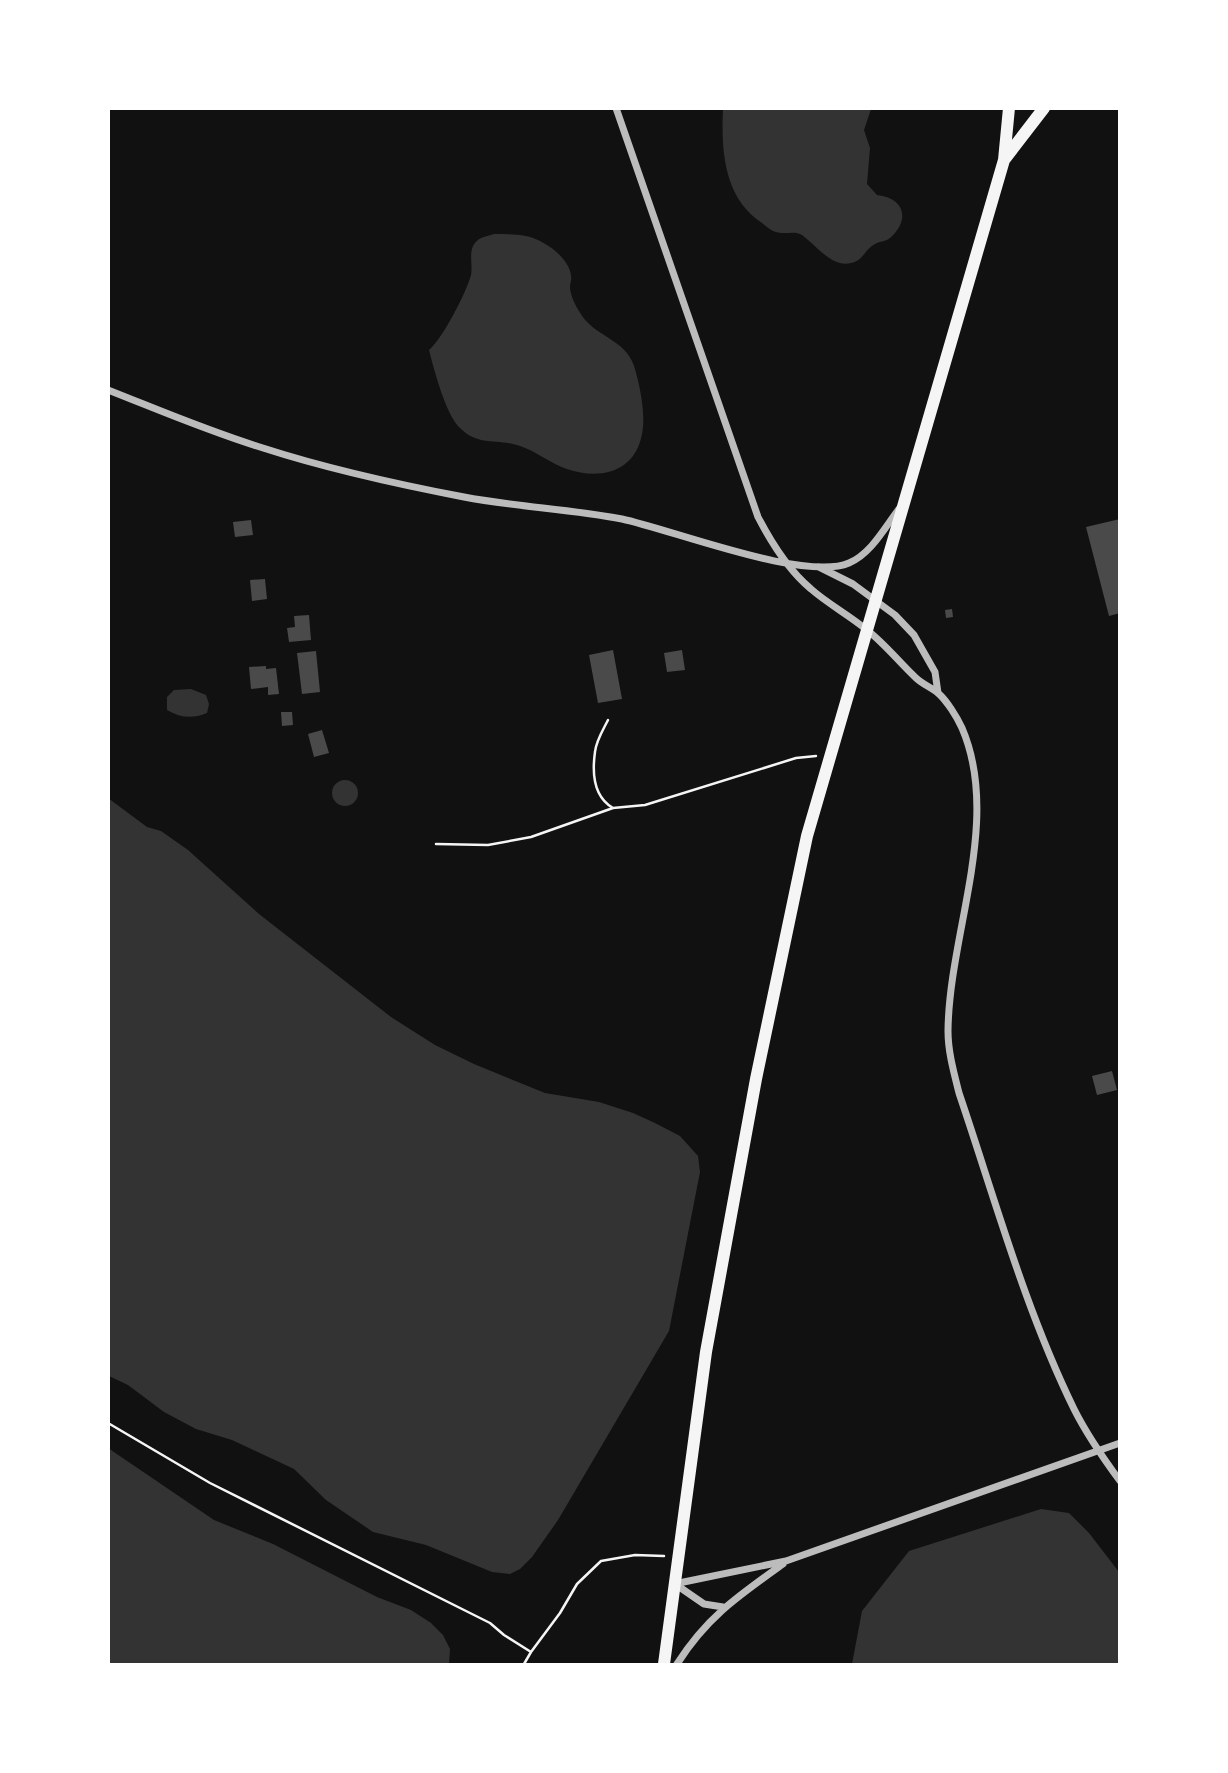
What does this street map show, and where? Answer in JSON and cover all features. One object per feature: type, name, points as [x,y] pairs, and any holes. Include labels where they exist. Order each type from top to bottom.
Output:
[{"type":"main road","points":[[664,1664],[706,1352],[754,1093],[807,836],[1004,160],[1009,108]]},
{"type":"main road","points":[[1004,160],[1044,108]]},
{"type":"street","points":[[615,108],[758,517],[786,563],[810,589],[866,629],[917,679],[938,693],[960,724],[970,748],[976,784],[977,822],[950,1001],[948,1033],[951,1062],[959,1093],[1054,1365],[1075,1412],[1119,1481]]},
{"type":"street","points":[[108,390],[261,448],[362,476],[467,497],[624,520],[786,563],[818,567],[849,564],[867,551],[902,506]]},
{"type":"street","points":[[818,567],[853,584],[895,615],[914,635],[935,671],[938,693]]},
{"type":"street","points":[[674,1584],[786,1561],[1119,1443]]},
{"type":"street","points":[[677,1664],[691,1643],[723,1607],[786,1561]]},
{"type":"street","points":[[674,1584],[704,1604],[723,1607]]},
{"type":"path","points":[[608,720],[595,750],[595,780],[600,798],[613,808]]},
{"type":"path","points":[[436,844],[488,845],[531,837],[613,808],[645,805],[796,758],[830,755]]},
{"type":"path","points":[[108,1423],[210,1483],[490,1623],[531,1652]]},
{"type":"path","points":[[524,1664],[560,1614],[577,1584],[601,1561],[635,1555],[678,1557]]},
{"type":"shaded area","points":[[723,109],[871,109],[864,130],[870,148],[867,184],[877,195],[899,205],[902,217],[897,231],[888,239],[872,246],[858,260],[844,264],[825,255],[802,235],[779,233],[769,228],[749,213],[732,187],[724,157]]},
{"type":"shaded area","points":[[494,234],[533,238],[561,256],[569,269],[570,287],[577,309],[592,327],[624,349],[630,357],[640,391],[643,426],[638,447],[624,465],[603,473],[591,474],[567,469],[520,446],[474,438],[455,422],[441,392],[429,350],[447,326],[464,293],[471,275],[473,246],[479,239]]},
{"type":"shaded area","points":[[191,689],[206,695],[209,704],[207,713],[187,717],[167,710],[167,697],[174,690]]},
{"type":"shaded area","points":[[345,780],[354,784],[358,793],[354,802],[345,806],[336,802],[332,793],[336,784]]},
{"type":"shaded area","points":[[108,798],[147,827],[161,831],[188,850],[259,914],[391,1017],[435,1045],[545,1093],[599,1102],[633,1113],[680,1136],[698,1156],[700,1172],[669,1331],[558,1520],[532,1557],[520,1569],[510,1574],[492,1572],[426,1545],[373,1532],[326,1500],[294,1469],[232,1440],[196,1429],[164,1412],[128,1385],[109,1376]]},
{"type":"shaded area","points":[[108,1448],[214,1520],[273,1544],[377,1597],[411,1610],[443,1635],[450,1649],[449,1664],[109,1664]]},
{"type":"shaded area","points":[[1041,1509],[1069,1513],[1089,1533],[1119,1572],[1119,1664],[852,1664],[862,1611],[909,1551]]},
{"type":"building","points":[[1120,519],[1120,613],[1109,616],[1086,527]]},
{"type":"building","points":[[251,520],[253,535],[235,537],[233,522]]},
{"type":"building","points":[[265,579],[267,599],[252,601],[250,580]]},
{"type":"building","points":[[952,609],[953,617],[946,618],[945,610]]},
{"type":"building","points":[[309,615],[311,640],[289,642],[287,628],[295,627],[294,616]]},
{"type":"building","points":[[613,650],[622,699],[598,703],[589,655]]},
{"type":"building","points":[[682,650],[685,670],[667,672],[664,653]]},
{"type":"building","points":[[316,651],[320,692],[302,694],[297,653]]},
{"type":"building","points":[[266,666],[266,669],[276,668],[279,694],[268,695],[268,687],[251,689],[249,667]]},
{"type":"building","points":[[281,712],[292,712],[293,725],[282,726]]},
{"type":"building","points":[[322,730],[329,753],[314,757],[308,734]]},
{"type":"building","points":[[1112,1071],[1117,1090],[1097,1095],[1092,1076]]}]
